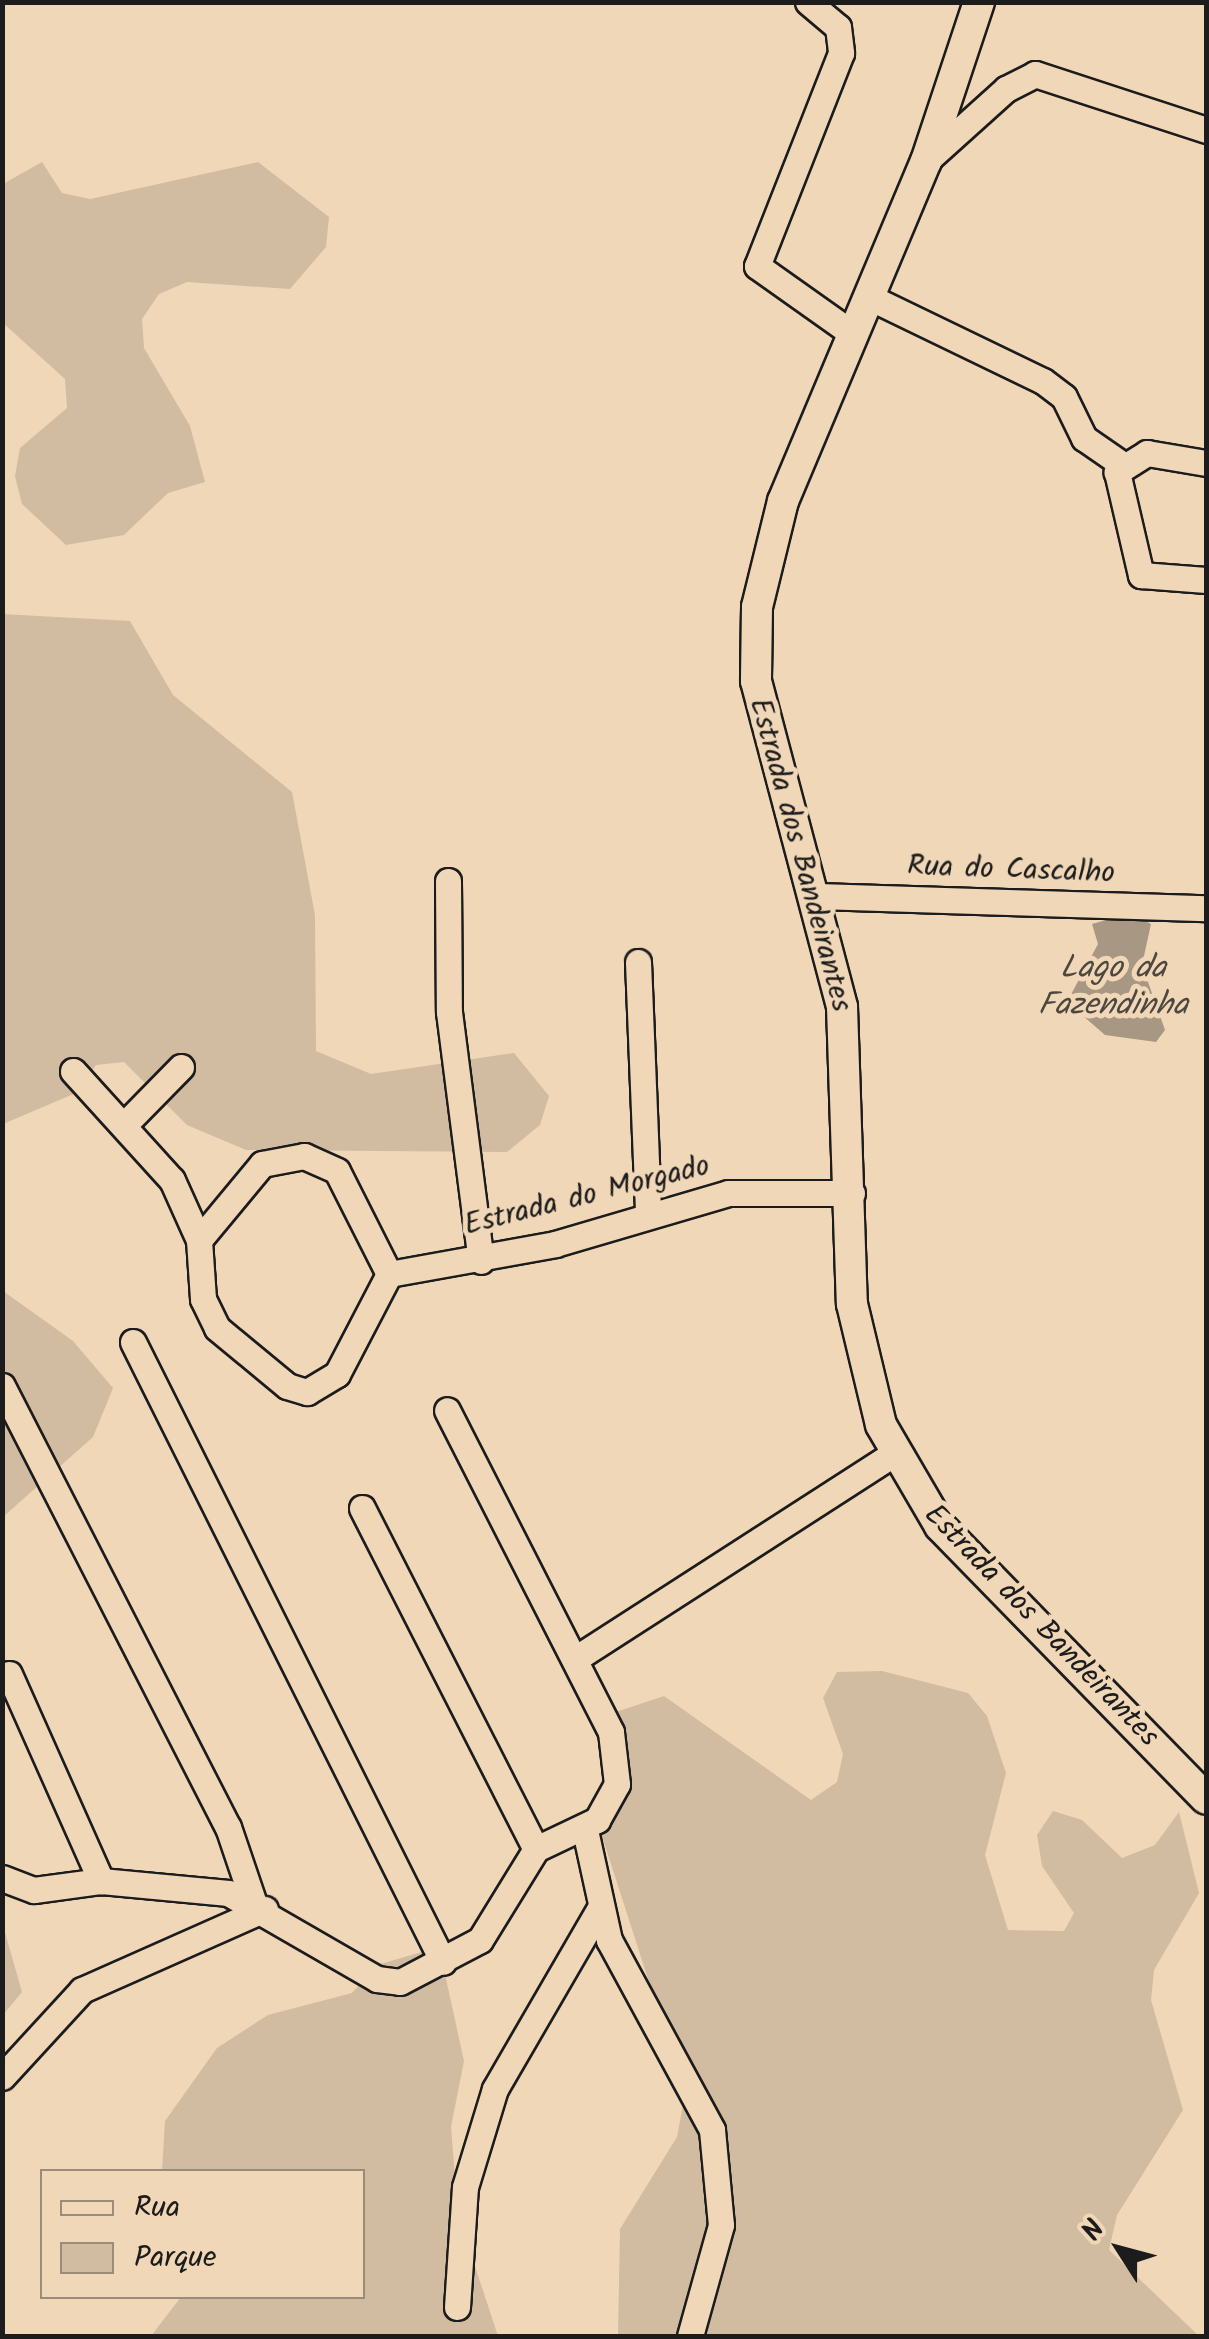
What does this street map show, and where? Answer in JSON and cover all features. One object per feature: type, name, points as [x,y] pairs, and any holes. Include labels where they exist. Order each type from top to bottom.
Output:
[{"type":"main road","name":"Estrada dos Bandeirantes","points":[[980,2],[926,161],[783,501],[753,641],[759,707],[842,1007],[860,1356],[897,1461],[980,1572],[1206,1799]]},
{"type":"street","points":[[808,2],[838,26],[841,53],[758,266],[853,334]]},
{"type":"street","points":[[926,161],[1006,89],[1036,74],[1206,130]]},
{"type":"street","points":[[869,297],[1043,381],[1064,397],[1084,438],[1123,465]]},
{"type":"street","points":[[1206,464],[1147,453],[1117,472],[1141,576],[1206,580]]},
{"type":"street","points":[[448,881],[449,1012],[482,1260]]},
{"type":"street","name":"Rua do Cascalho","points":[[814,896],[1206,908]]},
{"type":"street","points":[[638,962],[648,1214]]},
{"type":"street","points":[[126,1122],[181,1067]]},
{"type":"street","points":[[73,1072],[126,1122],[172,1180],[199,1240],[209,1316],[287,1386],[307,1392],[337,1374],[388,1274],[337,1171],[304,1156],[262,1164],[199,1240]]},
{"type":"street","name":"Estrada do Morgado","points":[[388,1274],[482,1260],[728,1192],[852,1193]]},
{"type":"street","points":[[132,1342],[442,1962]]},
{"type":"street","points":[[2,1386],[228,1828],[259,1905]]},
{"type":"street","points":[[2,1878],[34,1890],[100,1882],[259,1905],[378,1979],[400,1982],[442,1962],[498,1920],[536,1849],[585,1830],[610,1803],[616,1756],[578,1665],[447,1410]]},
{"type":"street","points":[[578,1665],[897,1461]]},
{"type":"street","points":[[362,1508],[536,1849]]},
{"type":"street","points":[[8,1674],[100,1882]]},
{"type":"street","points":[[585,1830],[598,1911],[712,2130],[722,2225],[690,2336]]},
{"type":"street","points":[[2,2076],[82,1990],[259,1905]]},
{"type":"street","points":[[456,2307],[465,2187],[495,2089],[598,1911]]},
{"type":"green space","points":[[42,162],[62,193],[90,199],[258,162],[329,217],[326,247],[290,289],[187,282],[159,294],[142,319],[144,348],[190,426],[205,482],[168,493],[124,535],[66,545],[22,504],[15,476],[20,448],[67,408],[65,379],[3,323],[3,184]]},
{"type":"green space","points":[[2,614],[130,621],[173,695],[292,792],[315,915],[316,1051],[371,1074],[514,1053],[549,1096],[540,1125],[507,1152],[246,1150],[187,1125],[124,1062],[96,1065],[76,1093],[3,1124]]},
{"type":"green space","points":[[3,1291],[73,1341],[113,1388],[93,1437],[3,1517]]},
{"type":"green space","points":[[882,1671],[968,1693],[987,1716],[1006,1773],[985,1855],[1008,1930],[1064,1931],[1074,1913],[1042,1866],[1037,1835],[1053,1811],[1082,1820],[1122,1858],[1155,1845],[1179,1812],[1199,1893],[1154,1970],[1151,2000],[1183,2110],[1117,2215],[1109,2250],[1199,2336],[618,2336],[620,2229],[677,2137],[685,2094],[594,1811],[618,1765],[616,1712],[664,1696],[811,1800],[837,1782],[843,1754],[823,1698],[837,1672]]},
{"type":"green space","points":[[2,1922],[22,1992],[3,2015],[2,2015]]},
{"type":"green space","points":[[439,1947],[464,2061],[451,2127],[458,2215],[498,2336],[151,2336],[179,2299],[365,2299],[365,2169],[162,2169],[165,2121],[217,2048],[268,2015],[352,1993],[377,1965]]},
{"type":"water","name":"Lago da Fazendinha","points":[[1131,913],[1151,924],[1142,965],[1165,1030],[1156,1042],[1105,1035],[1067,1002],[1098,944],[1092,924]]}]
